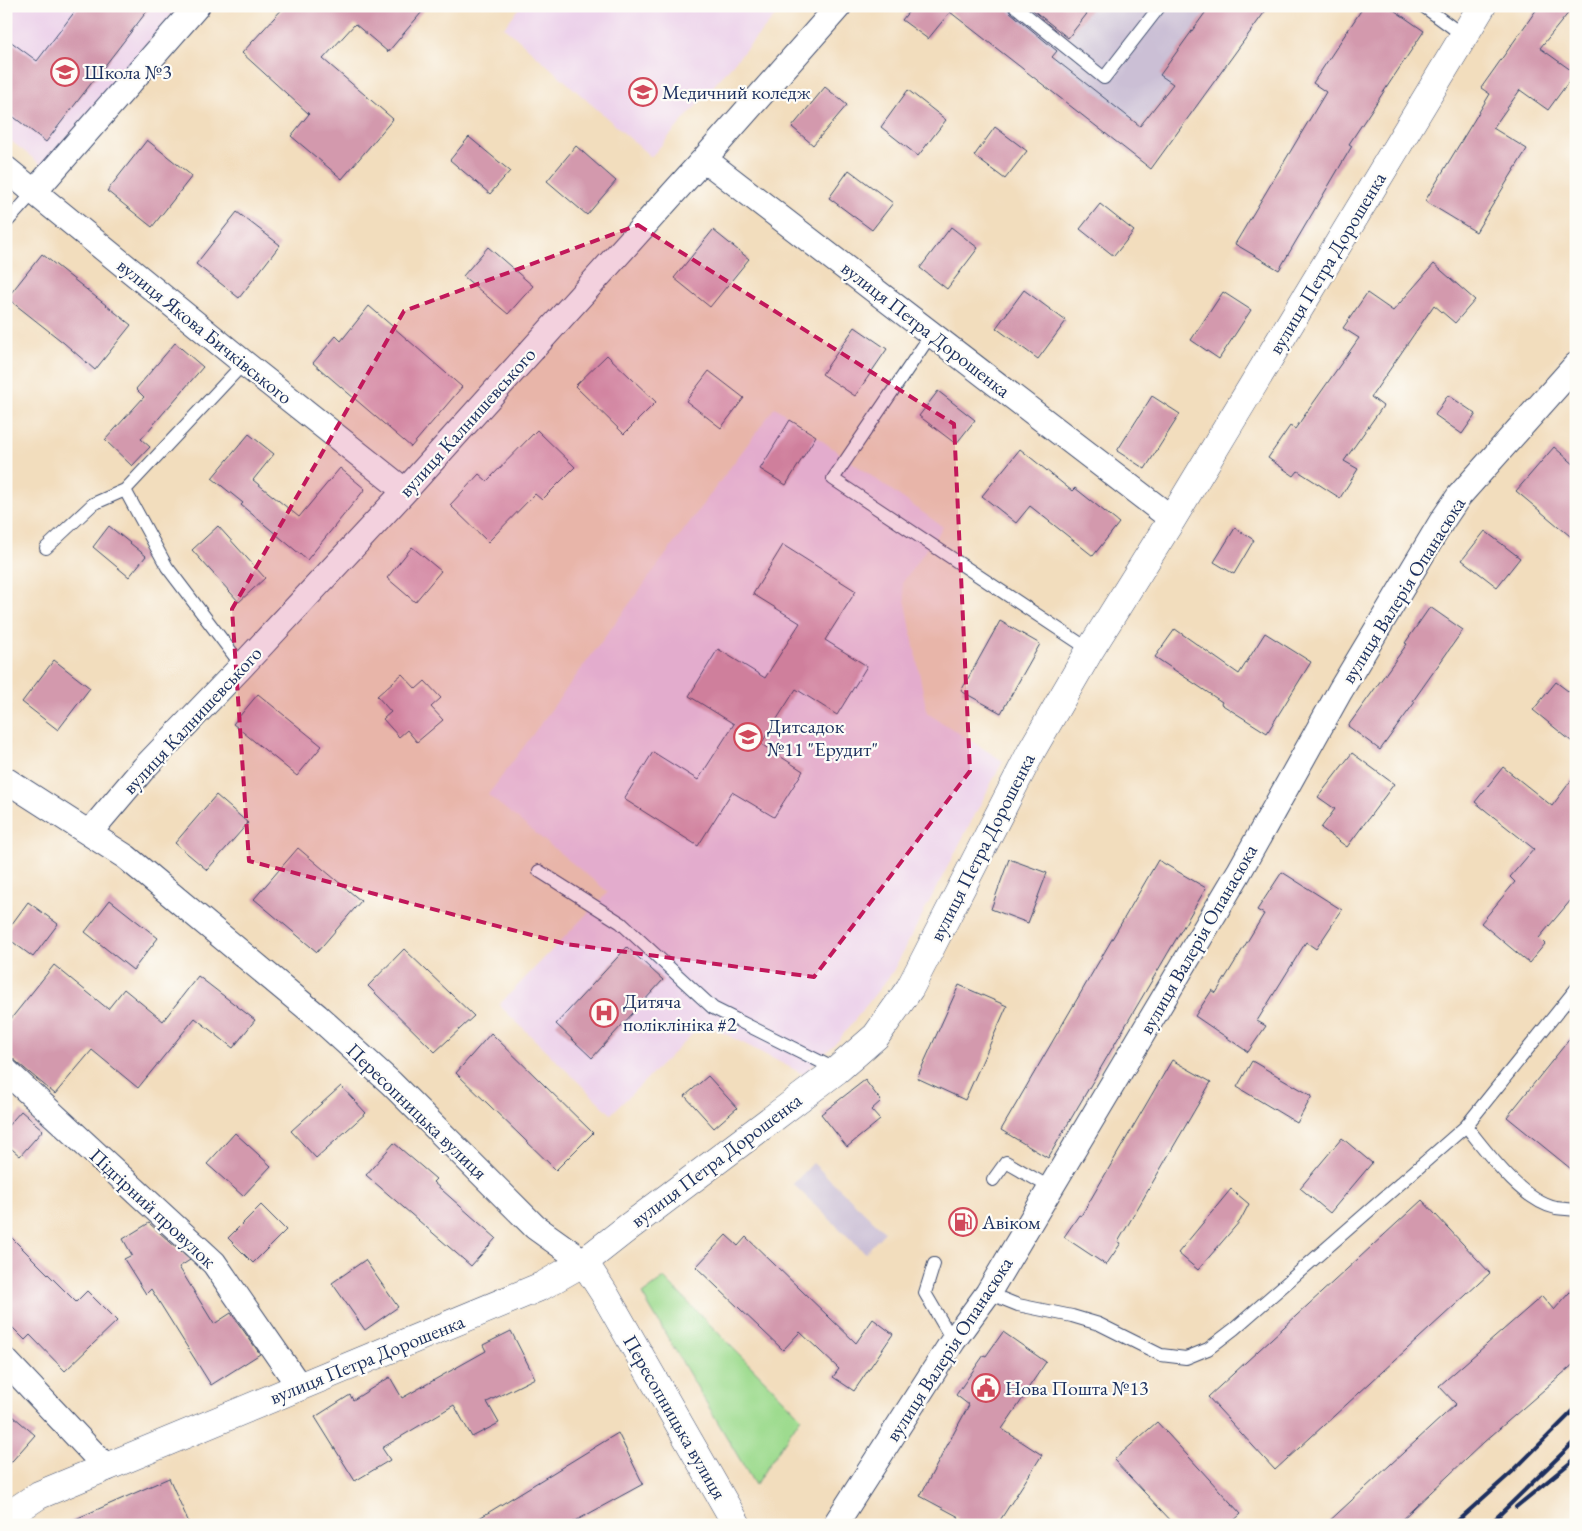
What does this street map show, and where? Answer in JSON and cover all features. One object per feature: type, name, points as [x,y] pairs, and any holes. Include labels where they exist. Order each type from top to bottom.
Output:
[{"type":"street","points":[[34,192],[197,6]]},
{"type":"street","name":"вулиця Калнишевського","points":[[89,833],[144,768],[405,491],[839,6]]},
{"type":"street","name":"вулиця Петра Дорошенка","points":[[6,1517],[38,1495],[542,1286],[584,1262],[837,1070],[876,1036],[910,988],[1032,750],[1090,650],[1172,519],[1482,6]]},
{"type":"street","name":"вулиця Петра Дорошенка","points":[[704,159],[1172,519]]},
{"type":"street","name":"вулиця Якова Бичківського","points":[[6,169],[244,363],[405,491]]},
{"type":"street","name":"вулиця Валерія Опанасюка","points":[[835,1525],[953,1341],[988,1293],[1239,872],[1340,692],[1442,521],[1459,496],[1576,365]]},
{"type":"street","name":"Пересопницька вулиця","points":[[6,780],[126,857],[318,1016],[391,1083],[535,1227],[584,1262],[604,1293],[737,1525]]},
{"type":"street","name":"Підгірний провулок","points":[[6,1071],[214,1264],[299,1386]]},
{"type":"street","points":[[6,1361],[107,1468]]},
{"type":"lane","points":[[1015,6],[1104,78],[1160,6]]},
{"type":"lane","points":[[1423,6],[1464,36]]},
{"type":"lane","points":[[6,223],[34,192]]},
{"type":"lane","points":[[932,334],[834,479],[1090,650]]},
{"type":"lane","points":[[46,548],[93,504],[125,490],[244,363]]},
{"type":"lane","points":[[125,490],[167,567],[242,666]]},
{"type":"lane","points":[[539,871],[621,923],[713,1008],[837,1070]]},
{"type":"lane","points":[[988,1293],[1018,1305],[1072,1316],[1099,1324],[1161,1355],[1186,1358],[1208,1350],[1466,1126],[1576,988]]},
{"type":"lane","points":[[1466,1126],[1502,1170],[1534,1197],[1555,1208],[1576,1210]]},
{"type":"lane","points":[[993,1180],[1006,1162],[1051,1188]]},
{"type":"lane","points":[[934,1264],[925,1294],[953,1341]]},
{"type":"highlighted area","points":[[638,225],[954,424],[970,771],[814,977],[566,944],[249,861],[232,609],[404,311]]},
{"type":"shaded area","name":"Школа №3","points":[[6,6],[179,6],[43,166],[6,137]]},
{"type":"shaded area","name":"Медичний коледж","points":[[521,6],[784,6],[651,157],[504,27]]},
{"type":"shaded area","points":[[943,6],[1269,6],[1151,169]]},
{"type":"shaded area","name":"Дитсадок №11 \"Ерудит\"","points":[[775,407],[943,527],[902,583],[927,713],[1003,761],[892,973],[838,1041],[803,1074],[704,1023],[611,1114],[499,1005],[608,892],[488,795]]},
{"type":"shaded area","points":[[813,1163],[885,1232],[865,1253],[793,1184]]},
{"type":"green space","points":[[664,1278],[801,1417],[755,1485],[642,1294]]},
{"type":"building","points":[[79,6],[151,6],[46,142],[6,111],[6,38],[37,61]]},
{"type":"building","points":[[285,6],[427,6],[388,52],[355,24],[323,59],[393,119],[342,179],[291,136],[309,114],[242,53]]},
{"type":"building","points":[[913,6],[1007,6],[1010,12],[1057,51],[1052,57],[1140,126],[1173,84],[1160,75],[1210,6],[1269,6],[1151,169],[950,12],[928,39],[902,20]]},
{"type":"building","points":[[1028,6],[1093,6],[1068,38]]},
{"type":"building","points":[[1364,6],[1388,6],[1424,31],[1349,144],[1352,146],[1279,270],[1235,244],[1326,92],[1313,83]]},
{"type":"building","points":[[1539,6],[1574,6],[1540,48],[1575,73],[1548,110],[1520,90],[1493,128],[1527,149],[1476,232],[1425,201],[1490,94],[1481,88]]},
{"type":"building","points":[[825,87],[847,105],[813,145],[792,127]]},
{"type":"building","points":[[908,90],[946,120],[918,156],[881,127]]},
{"type":"building","points":[[995,127],[1027,151],[1005,179],[974,156]]},
{"type":"building","points":[[469,137],[510,171],[490,194],[450,160]]},
{"type":"building","points":[[147,140],[192,176],[152,227],[107,191]]},
{"type":"building","points":[[576,146],[616,181],[587,215],[547,181]]},
{"type":"building","points":[[849,170],[893,203],[872,230],[829,198]]},
{"type":"building","points":[[1100,204],[1134,231],[1114,256],[1080,229]]},
{"type":"building","points":[[237,212],[280,245],[239,298],[196,264]]},
{"type":"building","points":[[951,227],[978,248],[947,289],[920,268]]},
{"type":"building","points":[[713,230],[749,259],[710,307],[674,278]]},
{"type":"building","points":[[488,247],[533,286],[508,314],[463,276]]},
{"type":"building","points":[[42,254],[131,325],[95,370],[7,298]]},
{"type":"building","points":[[1434,264],[1475,300],[1455,323],[1434,305],[1371,397],[1383,406],[1344,461],[1358,469],[1340,498],[1298,471],[1294,476],[1268,458],[1290,426],[1295,429],[1359,338],[1343,328],[1367,293],[1393,311]]},
{"type":"building","points":[[1024,290],[1066,321],[1038,359],[996,328]]},
{"type":"building","points":[[1223,292],[1251,310],[1219,359],[1191,340]]},
{"type":"building","points":[[369,306],[462,387],[411,447],[313,363],[336,336],[341,341]]},
{"type":"building","points":[[855,327],[887,349],[855,396],[822,374]]},
{"type":"building","points":[[175,343],[203,367],[141,439],[150,447],[132,466],[105,440],[144,397],[136,389]]},
{"type":"building","points":[[607,355],[656,402],[624,434],[575,386]]},
{"type":"building","points":[[709,371],[744,398],[721,428],[686,401]]},
{"type":"building","points":[[938,391],[975,420],[956,444],[919,416]]},
{"type":"building","points":[[1448,395],[1476,414],[1462,434],[1435,415]]},
{"type":"building","points":[[1152,396],[1180,414],[1145,469],[1117,451]]},
{"type":"building","points":[[790,420],[816,436],[786,485],[760,469]]},
{"type":"building","points":[[537,430],[575,467],[542,500],[535,494],[488,542],[450,505],[479,474],[487,481]]},
{"type":"building","points":[[249,434],[274,454],[253,480],[299,517],[340,468],[365,489],[307,560],[212,478]]},
{"type":"building","points":[[1554,447],[1576,466],[1576,541],[1516,491]]},
{"type":"building","points":[[1020,449],[1072,491],[1075,488],[1119,523],[1093,556],[1030,506],[1016,523],[982,496]]},
{"type":"building","points":[[109,526],[146,556],[129,577],[93,547]]},
{"type":"building","points":[[218,526],[265,578],[239,602],[192,550]]},
{"type":"building","points":[[1235,528],[1254,540],[1234,574],[1214,562]]},
{"type":"building","points":[[1485,531],[1520,558],[1497,587],[1462,560]]},
{"type":"building","points":[[783,545],[856,591],[825,640],[867,666],[837,715],[796,689],[761,744],[803,771],[774,817],[732,792],[698,846],[624,799],[653,752],[698,780],[734,724],[689,696],[718,649],[765,678],[800,623],[753,594]]},
{"type":"building","points":[[412,547],[441,571],[415,602],[387,578]]},
{"type":"building","points":[[1430,607],[1463,630],[1380,750],[1348,726],[1407,644],[1405,643]]},
{"type":"building","points":[[1000,621],[1040,644],[1001,713],[961,691]]},
{"type":"building","points":[[1175,629],[1239,674],[1265,633],[1311,662],[1267,733],[1221,704],[1222,702],[1155,657]]},
{"type":"building","points":[[54,660],[90,688],[58,730],[22,702]]},
{"type":"building","points":[[402,674],[416,689],[425,681],[441,698],[431,707],[443,720],[417,742],[407,730],[399,737],[383,719],[391,712],[377,696]]},
{"type":"building","points":[[1556,682],[1576,697],[1576,745],[1533,710]]},
{"type":"building","points":[[258,694],[322,746],[297,776],[233,724]]},
{"type":"building","points":[[1352,753],[1394,784],[1347,847],[1321,828],[1335,809],[1318,797]]},
{"type":"building","points":[[1503,767],[1552,806],[1576,774],[1576,894],[1539,938],[1545,944],[1529,963],[1481,923],[1515,882],[1510,877],[1534,849],[1475,802]]},
{"type":"building","points":[[216,795],[248,823],[207,870],[175,843]]},
{"type":"building","points":[[298,848],[361,901],[317,952],[254,899]]},
{"type":"building","points":[[1009,859],[1047,873],[1028,923],[991,909]]},
{"type":"building","points":[[1158,860],[1206,888],[1048,1158],[1001,1130]]},
{"type":"building","points":[[1282,872],[1342,910],[1316,949],[1306,942],[1257,1021],[1266,1026],[1248,1052],[1195,1016],[1212,990],[1216,993],[1264,914],[1257,910]]},
{"type":"building","points":[[110,900],[158,938],[133,970],[85,932]]},
{"type":"building","points":[[28,902],[58,924],[33,957],[6,937],[6,932]]},
{"type":"building","points":[[627,947],[663,980],[592,1058],[556,1024]]},
{"type":"building","points":[[404,949],[474,1016],[435,1052],[368,986]]},
{"type":"building","points":[[54,965],[108,1009],[124,989],[163,1021],[198,976],[255,1020],[233,1048],[195,1018],[138,1088],[92,1050],[55,1094],[6,1053],[6,1025]]},
{"type":"building","points":[[959,985],[1007,1006],[965,1100],[917,1078]]},
{"type":"building","points":[[1576,1031],[1576,1173],[1507,1117]]},
{"type":"building","points":[[491,1033],[593,1133],[556,1170],[456,1073]]},
{"type":"building","points":[[1172,1060],[1211,1082],[1118,1242],[1121,1243],[1106,1265],[1064,1237],[1079,1215],[1081,1216]]},
{"type":"building","points":[[1252,1061],[1312,1096],[1297,1123],[1237,1087]]},
{"type":"building","points":[[708,1076],[737,1108],[714,1128],[685,1096]]},
{"type":"building","points":[[865,1080],[881,1101],[871,1110],[880,1120],[847,1147],[821,1114]]},
{"type":"building","points":[[341,1086],[366,1113],[316,1158],[291,1131]]},
{"type":"building","points":[[21,1111],[43,1130],[20,1156],[6,1144],[6,1128]]},
{"type":"building","points":[[235,1133],[271,1166],[243,1196],[207,1164]]},
{"type":"building","points":[[1342,1138],[1372,1163],[1330,1213],[1300,1188]]},
{"type":"building","points":[[394,1143],[436,1179],[433,1182],[496,1238],[471,1266],[366,1175]]},
{"type":"building","points":[[1231,1189],[1249,1204],[1240,1221],[1198,1270],[1178,1253]]},
{"type":"building","points":[[1422,1200],[1490,1273],[1275,1470],[1208,1397]]},
{"type":"building","points":[[261,1205],[286,1230],[253,1263],[228,1238]]},
{"type":"building","points":[[149,1223],[190,1260],[179,1267],[214,1324],[231,1313],[260,1354],[211,1385],[151,1289],[146,1294],[124,1259],[132,1255],[123,1239]]},
{"type":"building","points":[[6,1232],[76,1302],[87,1291],[117,1321],[65,1371],[30,1335],[25,1340],[6,1321]]},
{"type":"building","points":[[726,1235],[738,1246],[746,1237],[856,1343],[873,1319],[893,1334],[854,1391],[833,1377],[839,1369],[800,1332],[783,1350],[696,1267]]},
{"type":"building","points":[[365,1260],[398,1307],[365,1330],[332,1283]]},
{"type":"building","points":[[1576,1285],[1576,1362],[1484,1442],[1396,1525],[1325,1525],[1456,1404],[1439,1386],[1542,1296],[1554,1310]]},
{"type":"building","points":[[511,1331],[535,1378],[487,1402],[499,1423],[472,1437],[454,1405],[382,1448],[390,1460],[355,1481],[315,1417],[350,1395],[353,1400],[390,1377],[402,1398],[486,1351],[483,1345]]},
{"type":"building","points":[[1003,1332],[1046,1362],[1002,1429],[1042,1455],[997,1525],[954,1525],[959,1517],[920,1496],[969,1405],[956,1395]]},
{"type":"building","points":[[6,1410],[35,1435],[6,1468]]},
{"type":"building","points":[[1157,1422],[1241,1514],[1229,1525],[1175,1525],[1114,1460]]},
{"type":"building","points":[[618,1433],[643,1484],[568,1525],[468,1525]]},
{"type":"building","points":[[169,1478],[190,1525],[62,1525]]},
{"type":"railway","points":[[1453,1525],[1512,1472],[1576,1408]]},
{"type":"railway","points":[[1489,1525],[1576,1440]]},
{"type":"railway","points":[[1516,1507],[1576,1458]]},
{"type":"railway","points":[[1567,1525],[1576,1518]]},
{"type":"place","name":"Школа №3","points":[[65,72]]},
{"type":"place","name":"Медичний коледж","points":[[643,92]]},
{"type":"place","name":"Дитсадок №11 \"Ерудит\"","points":[[748,737]]},
{"type":"place","name":"Дитяча поліклініка #2","points":[[604,1013]]},
{"type":"place","name":"Авіком","points":[[963,1222]]},
{"type":"place","name":"Нова Пошта №13","points":[[986,1388]]}]
